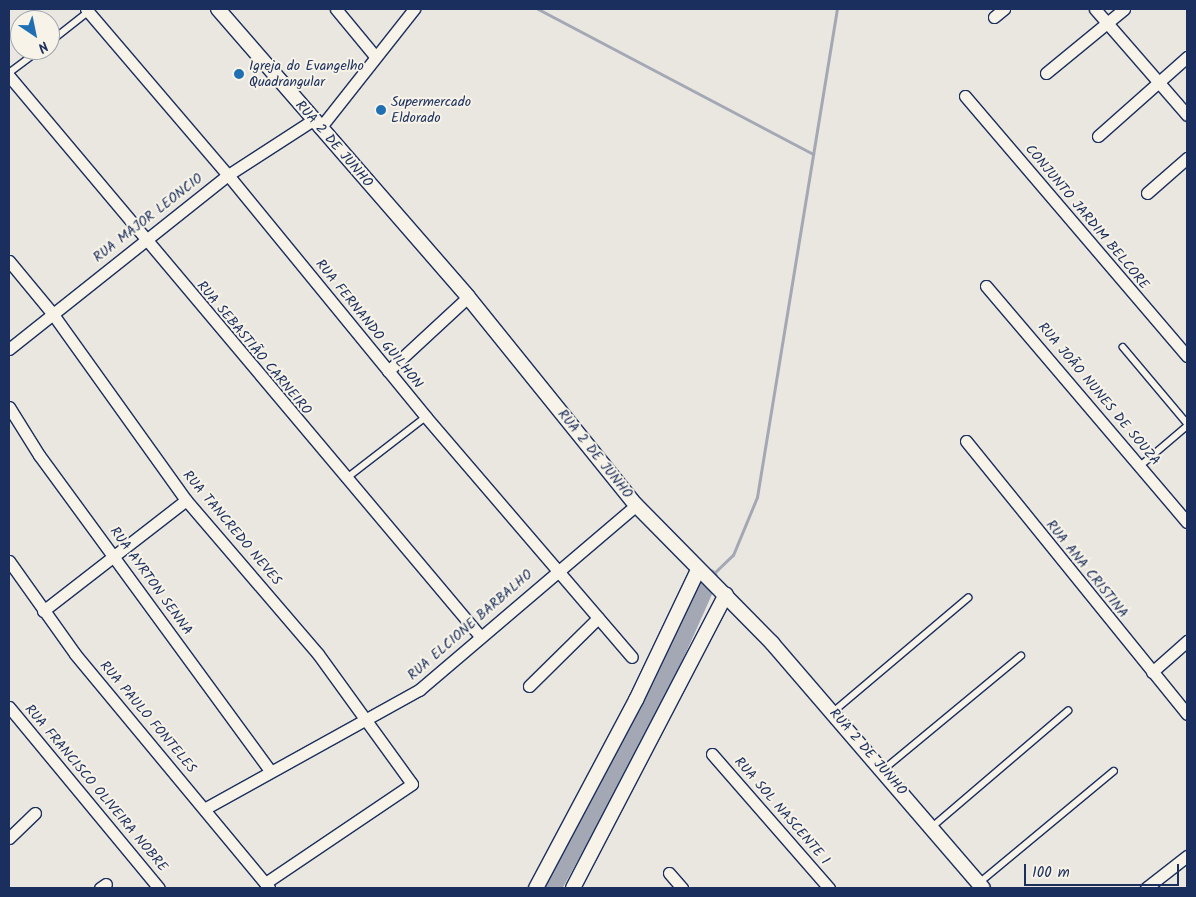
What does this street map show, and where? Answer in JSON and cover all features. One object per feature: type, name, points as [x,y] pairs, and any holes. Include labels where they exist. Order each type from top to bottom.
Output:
[{"type":"street","name":"RUA 2 DE JUNHO","points":[[218,9],[468,297],[636,505],[698,570],[726,594],[833,712],[981,886]]},
{"type":"street","points":[[336,9],[374,55]]},
{"type":"street","name":"RUA MAJOR LEONCIO","points":[[9,349],[228,175],[316,124],[414,9]]},
{"type":"street","points":[[994,17],[1004,9]]},
{"type":"street","points":[[1095,9],[1187,115]]},
{"type":"street","points":[[1046,73],[1124,9]]},
{"type":"street","name":"RUA FERNANDO GUILHON","points":[[87,11],[228,175],[426,417],[632,657]]},
{"type":"street","points":[[1098,136],[1187,58]]},
{"type":"street","name":"RUA SEBASTIÃO CARNEIRO","points":[[9,75],[145,241],[480,636]]},
{"type":"street","name":"CONJUNTO JARDIM BELCORE","points":[[965,96],[1187,356]]},
{"type":"street","points":[[1147,193],[1187,158]]},
{"type":"street","name":"RUA TANCREDO NEVES","points":[[9,262],[52,313],[186,500],[318,654],[412,784],[408,789],[267,886]]},
{"type":"street","name":"RUA JOÃO NUNES DE SOUZA","points":[[986,286],[1187,522]]},
{"type":"street","points":[[388,370],[468,297]]},
{"type":"street","name":"RUA AYRTON SENNA","points":[[9,407],[39,455],[270,771]]},
{"type":"street","name":"RUA ANA CRISTINA","points":[[966,441],[1187,714]]},
{"type":"street","points":[[43,611],[115,558],[186,500]]},
{"type":"street","name":"RUA ELCIONE BARBALHO","points":[[206,808],[420,690],[557,569],[636,505]]},
{"type":"street","name":"RUA PAULO FONTELES","points":[[9,561],[74,654],[206,808],[267,886]]},
{"type":"street","points":[[536,888],[636,700],[698,570]]},
{"type":"street","points":[[573,888],[726,594]]},
{"type":"street","points":[[529,686],[598,618]]},
{"type":"street","points":[[1152,672],[1187,641]]},
{"type":"street","name":"RUA FRANCISCO OLIVEIRA NOBRE","points":[[9,707],[160,888]]},
{"type":"street","name":"RUA SOL NASCENTE 1","points":[[712,754],[829,888]]},
{"type":"street","points":[[9,838],[35,813]]},
{"type":"street","points":[[1146,888],[1187,856]]},
{"type":"street","points":[[669,874],[682,888]]},
{"type":"lane","points":[[60,34],[87,11]]},
{"type":"lane","points":[[9,75],[27,60]]},
{"type":"lane","points":[[1123,347],[1187,424],[1140,466]]},
{"type":"lane","points":[[345,479],[426,417]]},
{"type":"lane","points":[[833,712],[968,598]]},
{"type":"lane","points":[[883,770],[1021,656]]},
{"type":"lane","points":[[932,827],[1068,711]]},
{"type":"lane","points":[[981,886],[1114,771]]},
{"type":"waterway","points":[[538,9],[813,154]]},
{"type":"waterway","points":[[712,575],[733,555],[757,497],[837,9]]},
{"type":"waterway","points":[[551,888],[648,713],[708,578]]},
{"type":"place","name":"Igreja do Evangelho Quadrangular","points":[[239,74]]},
{"type":"place","name":"Supermercado Eldorado","points":[[381,110]]}]
